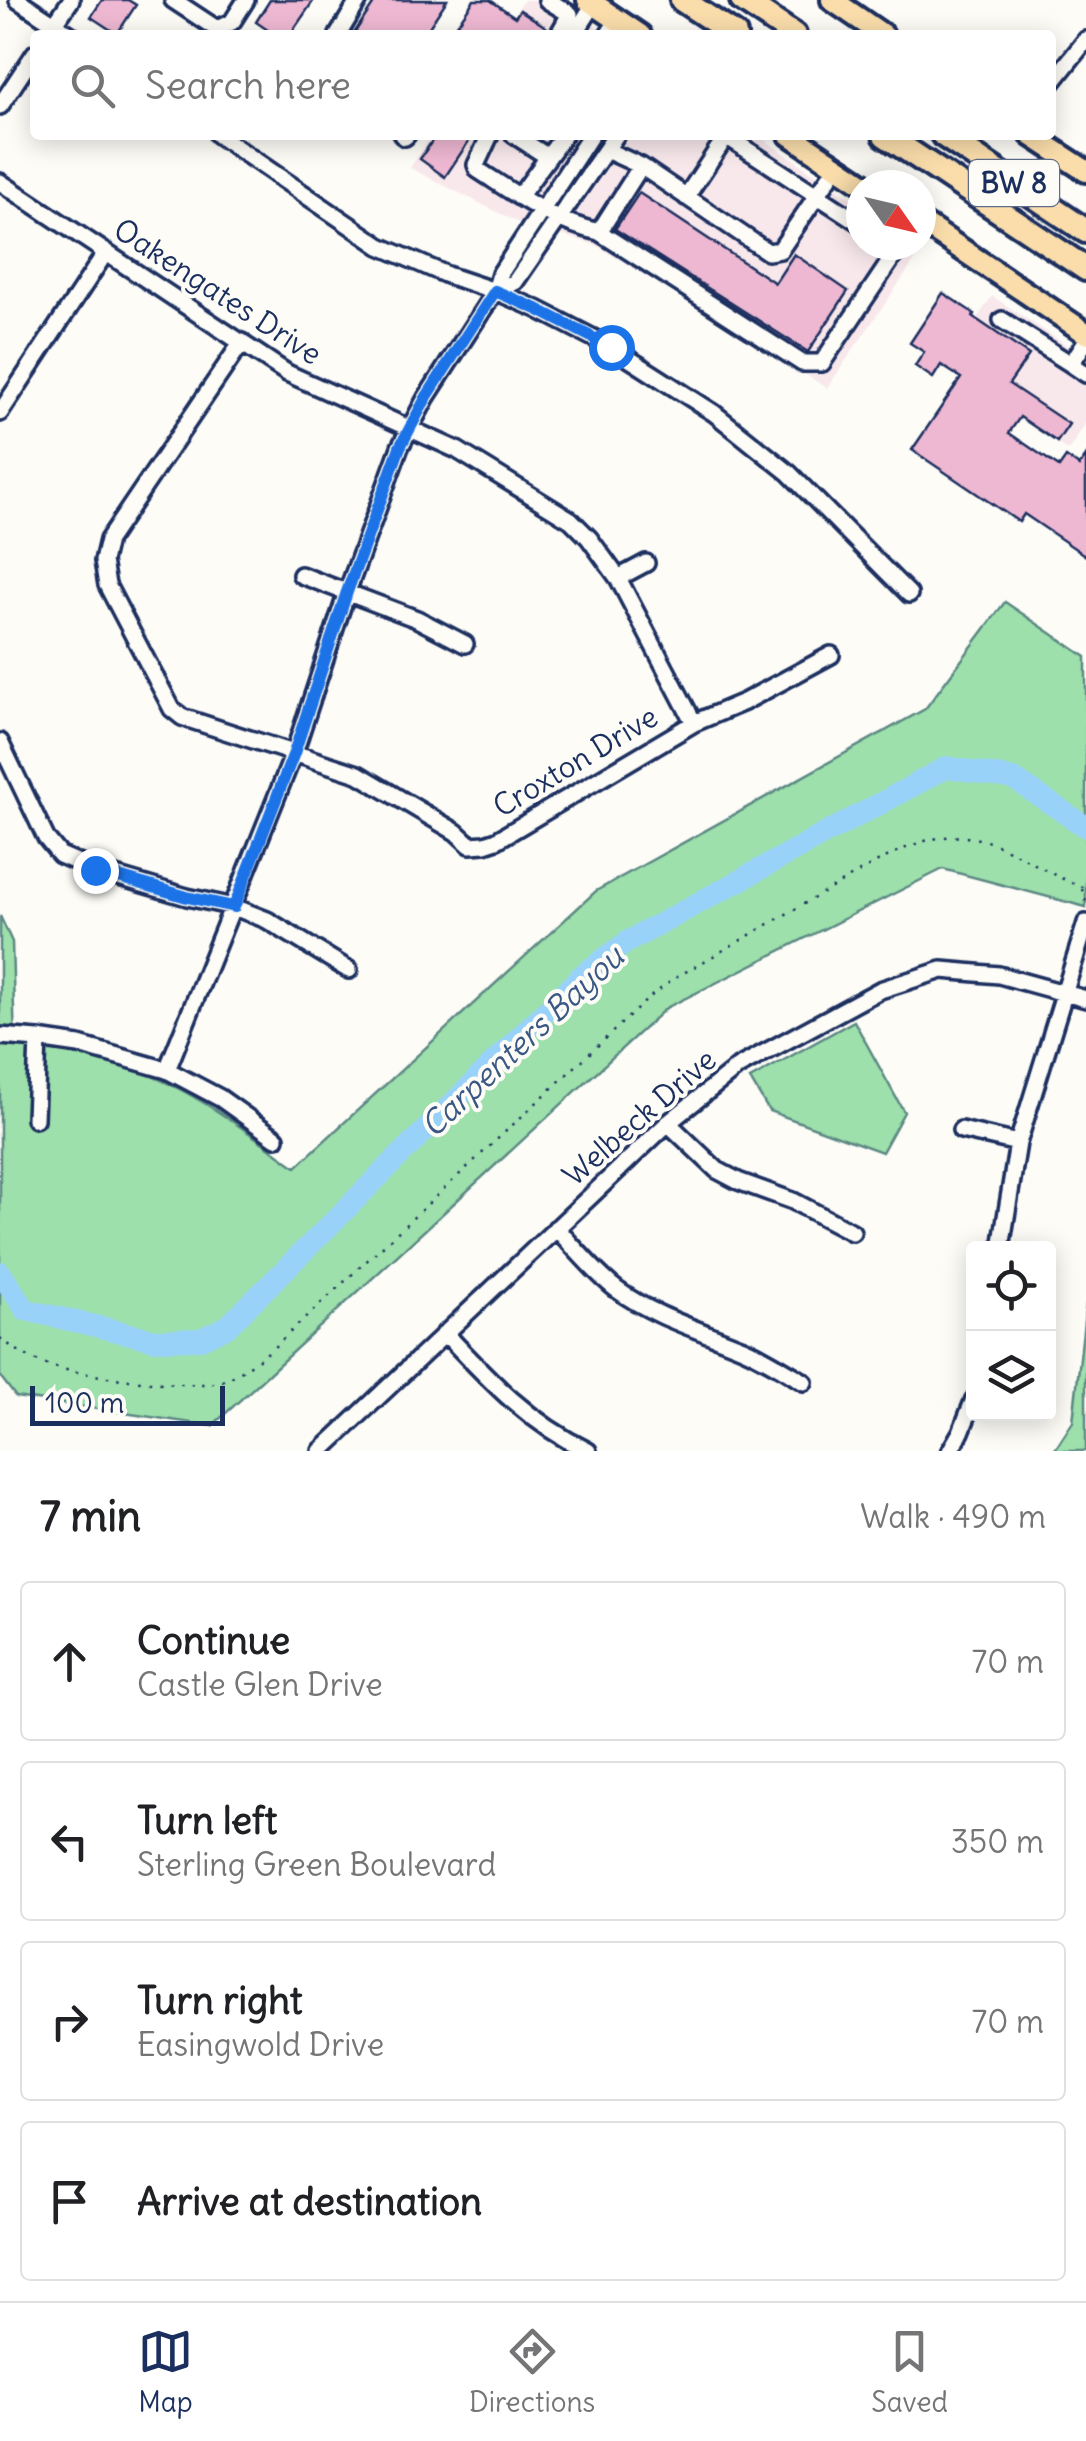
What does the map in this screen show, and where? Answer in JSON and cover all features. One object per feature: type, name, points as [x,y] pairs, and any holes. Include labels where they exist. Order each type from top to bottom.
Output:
[{"type":"highway","points":[[682,0],[727,30]]},
{"type":"highway","points":[[742,0],[787,30]]},
{"type":"highway","name":"BW 8","points":[[892,140],[1080,265]]},
{"type":"highway","name":"BW 8","points":[[950,140],[1086,231]]},
{"type":"main road","points":[[832,0],[877,30]]},
{"type":"main road","points":[[591,2],[613,28]]},
{"type":"main road","points":[[797,140],[846,173]]},
{"type":"main road","name":"BW 8","points":[[1039,140],[1086,171]]},
{"type":"main road","name":"BW 8","points":[[936,232],[1086,332]]},
{"type":"street","points":[[18,0],[51,30],[71,0]]},
{"type":"street","points":[[173,0],[217,29],[232,22],[246,0]]},
{"type":"street","points":[[341,30],[359,0]]},
{"type":"street","points":[[547,0],[570,14],[561,30]]},
{"type":"street","points":[[577,30],[591,2]]},
{"type":"street","points":[[1056,78],[1086,40]]},
{"type":"street","points":[[0,106],[30,61]]},
{"type":"street","points":[[225,140],[380,246],[537,309],[611,347],[739,432],[789,473],[909,594]]},
{"type":"street","points":[[488,140],[476,165],[478,170],[559,220],[599,232],[802,363],[822,362],[888,260]]},
{"type":"street","points":[[521,140],[548,158]]},
{"type":"street","points":[[520,196],[561,140]]},
{"type":"street","points":[[166,1070],[294,753],[347,592],[408,430],[584,140]]},
{"type":"street","points":[[495,291],[515,282],[613,140]]},
{"type":"street","points":[[686,197],[724,140]]},
{"type":"street","points":[[733,140],[846,214]]},
{"type":"street","points":[[606,150],[641,166],[768,252],[780,250],[836,166]]},
{"type":"street","points":[[599,232],[641,166]]},
{"type":"street","name":"Oakengates Drive","points":[[0,182],[287,373],[457,450],[571,520],[618,578],[694,723]]},
{"type":"street","points":[[0,413],[106,252]]},
{"type":"street","points":[[1002,320],[1086,374]]},
{"type":"street","name":"Croxton Drive","points":[[242,342],[108,540],[103,561],[107,585],[172,709],[182,717],[358,774],[456,832],[470,845],[486,844],[694,723],[744,702],[831,656]]},
{"type":"street","points":[[1071,364],[1086,342]]},
{"type":"street","points":[[618,578],[646,563]]},
{"type":"street","points":[[301,575],[417,619],[466,644]]},
{"type":"street","points":[[0,742],[46,838],[60,855],[95,870],[234,907],[267,920],[349,970]]},
{"type":"street","points":[[1001,1241],[1018,1142],[1086,923]]},
{"type":"street","name":"Welbeck Drive","points":[[321,1451],[668,1123],[738,1067],[880,990],[942,970],[999,976],[1086,998]]},
{"type":"street","points":[[0,1036],[38,1038],[117,1054],[166,1070],[220,1098],[276,1138]]},
{"type":"street","points":[[35,1119],[38,1038]]},
{"type":"street","points":[[668,1123],[717,1170],[738,1182],[792,1200],[852,1232]]},
{"type":"street","points":[[961,1130],[1018,1142]]},
{"type":"street","points":[[556,1228],[616,1289],[640,1304],[748,1350],[804,1382]]},
{"type":"street","points":[[446,1333],[519,1408],[588,1451]]},
{"type":"street","points":[[950,1451],[966,1418]]},
{"type":"path","points":[[0,1338],[14,1350],[48,1366],[194,1386],[218,1382],[240,1373],[271,1350],[618,1024],[662,988],[863,870],[928,838],[964,836],[1002,847],[1084,888],[1086,902]]},
{"type":"shaded area","points":[[524,0],[557,0],[601,30],[504,30]]},
{"type":"shaded area","points":[[429,140],[764,140],[846,195],[846,260],[915,260],[827,388],[596,245],[519,223],[410,168]]},
{"type":"shaded area","points":[[992,296],[1086,358],[1086,423],[1068,451],[944,368]]},
{"type":"green space","points":[[1005,602],[1086,657],[1086,907],[943,869],[666,1008],[212,1426],[16,1397],[0,1376],[0,916],[12,942],[15,1045],[65,1052],[140,1071],[188,1093],[296,1167],[596,891],[925,709]]},
{"type":"green space","points":[[854,1021],[904,1112],[882,1152],[769,1111],[750,1079]]},
{"type":"green space","points":[[1086,1303],[1086,1451],[1054,1451],[1073,1422]]},
{"type":"building","points":[[102,0],[128,0],[136,5],[120,30],[111,30],[91,17]]},
{"type":"building","points":[[270,0],[314,0],[293,30],[268,30],[256,22]]},
{"type":"building","points":[[376,0],[447,0],[427,30],[356,30]]},
{"type":"building","points":[[474,0],[490,0],[515,17],[520,10],[546,27],[544,30],[453,30]]},
{"type":"building","points":[[433,140],[470,140],[445,177],[420,159]]},
{"type":"building","points":[[639,193],[775,283],[794,254],[848,291],[808,352],[615,229]]},
{"type":"building","points":[[943,293],[1029,355],[1009,384],[1069,424],[1057,442],[1020,417],[1009,433],[1059,467],[1066,457],[1079,466],[1086,456],[1086,556],[1024,514],[1019,522],[912,450],[961,378],[941,365],[933,378],[915,366],[924,352],[910,343]]},
{"type":"waterway","name":"Carpenters Bayou","points":[[0,1272],[26,1310],[156,1340],[201,1339],[228,1326],[582,975],[627,942],[947,767],[1014,779],[1086,827]]},
{"type":"route","points":[[95,870],[234,907],[294,753],[400,447],[426,398],[495,291],[611,347]]}]
